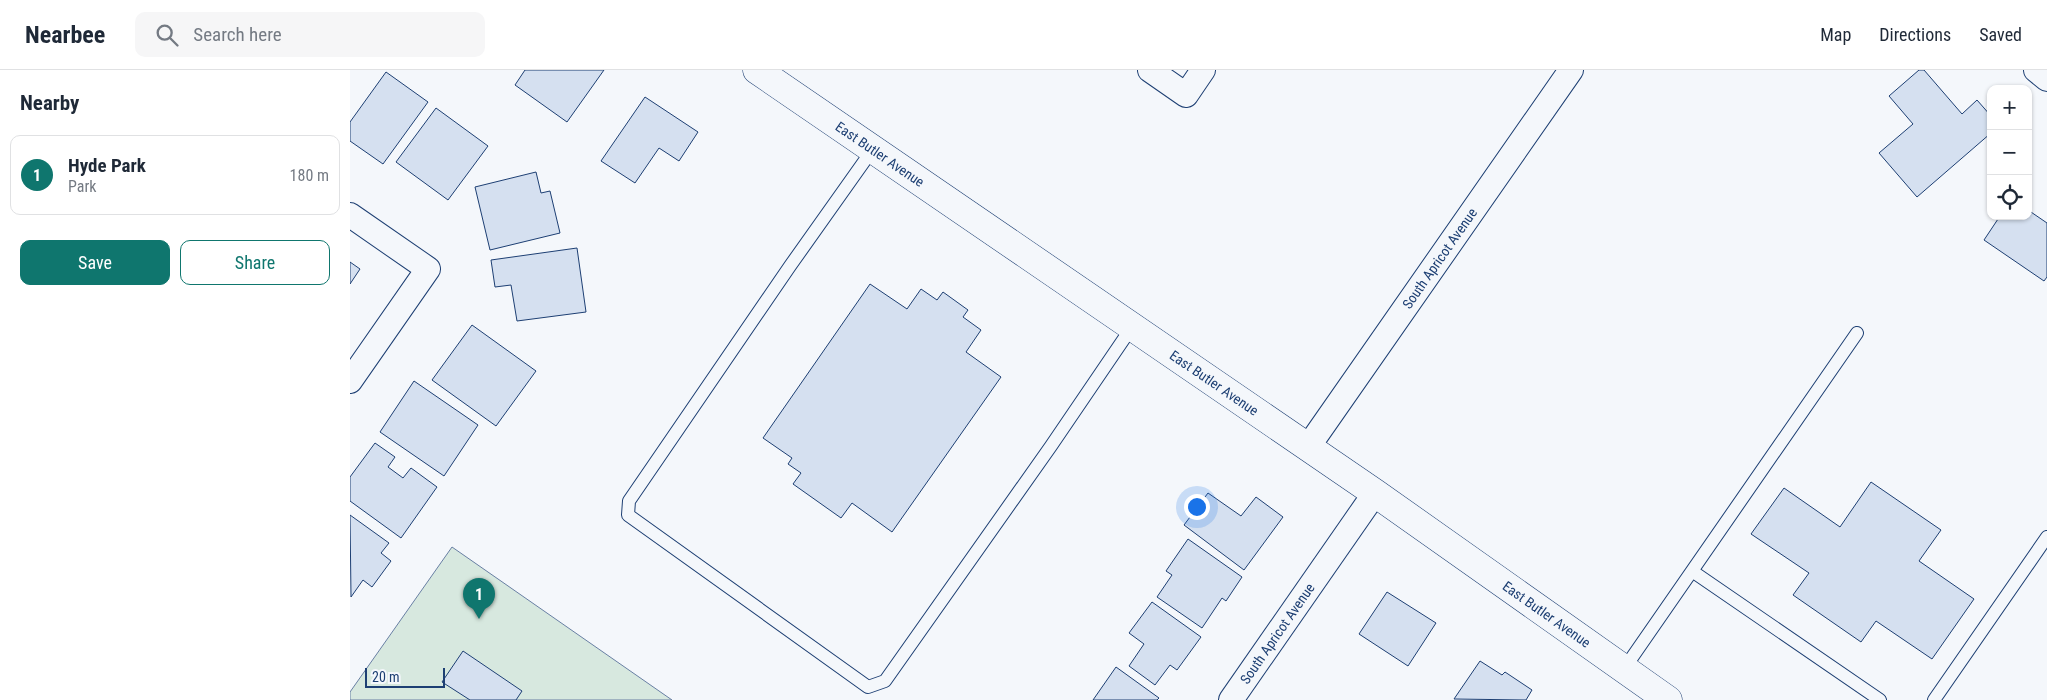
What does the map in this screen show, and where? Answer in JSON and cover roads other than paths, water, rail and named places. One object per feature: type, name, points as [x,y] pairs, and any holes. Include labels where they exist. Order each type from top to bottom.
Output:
[{"type":"street","name":"East Butler Avenue","points":[[757,70],[1375,493],[1668,700]]},
{"type":"street","points":[[1150,70],[1186,95],[1203,70]]},
{"type":"street","name":"South Apricot Avenue","points":[[1308,447],[1571,70]]},
{"type":"street","points":[[2036,70],[2047,79]]},
{"type":"street","points":[[350,215],[428,269],[350,381]]},
{"type":"street","name":"South Apricot Avenue","points":[[1231,700],[1375,493]]},
{"type":"lane","points":[[873,150],[790,266],[629,502],[628,515],[868,687],[885,681],[1051,446],[1132,327]]},
{"type":"lane","points":[[1624,669],[1857,333]]},
{"type":"lane","points":[[1934,700],[2047,537]]},
{"type":"lane","points":[[1692,571],[1880,700]]},
{"type":"place","name":"Hyde Park","points":[[479,619]]}]
